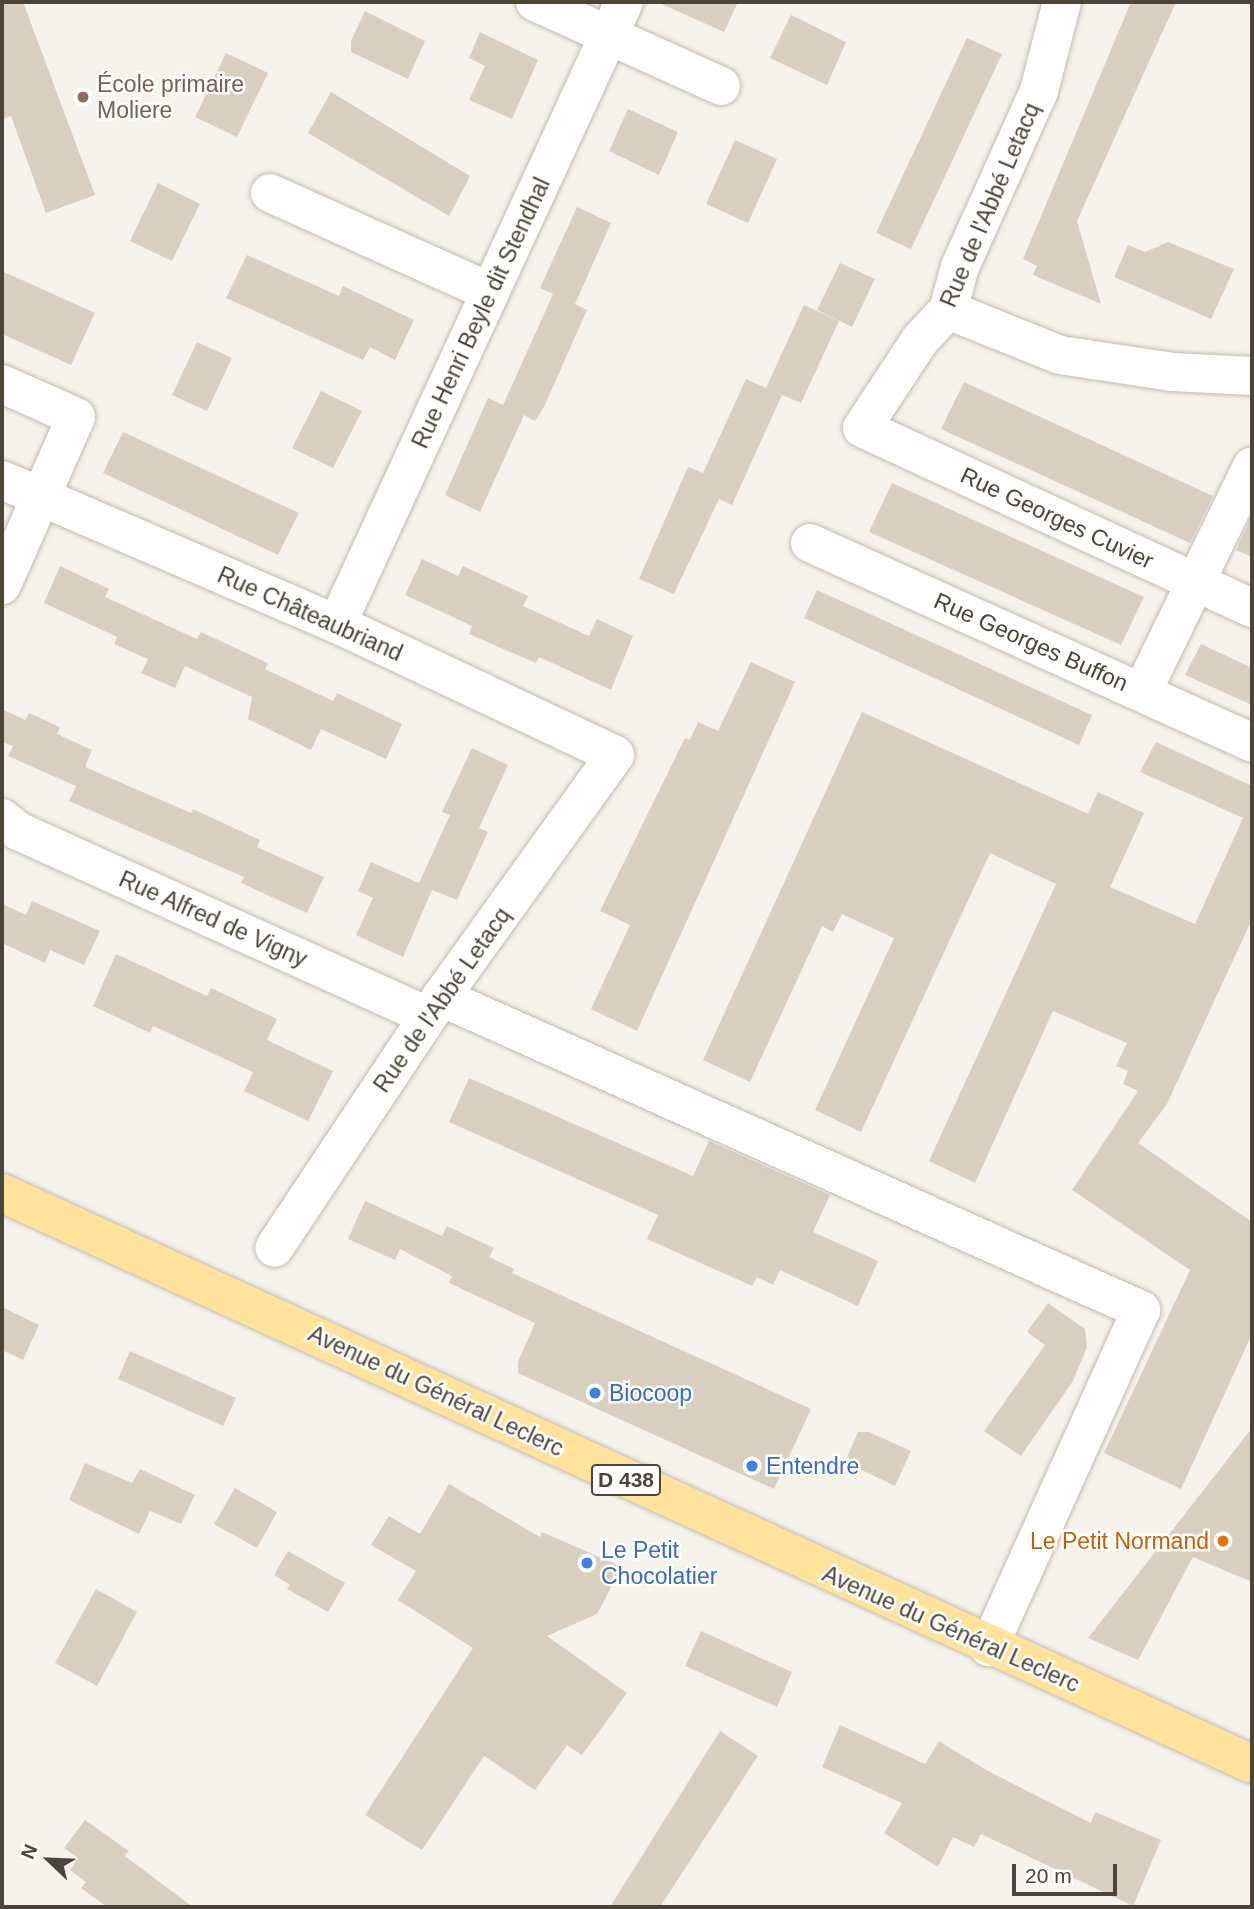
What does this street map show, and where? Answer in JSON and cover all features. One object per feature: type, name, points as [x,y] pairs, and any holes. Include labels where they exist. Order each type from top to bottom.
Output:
[{"type":"main road","name":"Avenue du Général Leclerc","points":[[2,1193],[989,1647],[1252,1764]]},
{"type":"street","points":[[535,2],[616,18],[721,86]]},
{"type":"street","name":"Rue de l'Abbé Letacq","points":[[862,428],[920,340],[948,310],[960,267],[1039,91],[1062,2]]},
{"type":"street","name":"Rue Henri Beyle dit Stendhal","points":[[337,624],[616,18]]},
{"type":"street","points":[[270,193],[490,292]]},
{"type":"street","points":[[948,310],[1060,355],[1172,372],[1252,376]]},
{"type":"street","points":[[2,384],[76,417],[2,585]]},
{"type":"street","name":"Rue Georges Cuvier","points":[[862,428],[1252,608]]},
{"type":"street","points":[[1142,692],[1252,466]]},
{"type":"street","name":"Rue Châteaubriand","points":[[2,480],[337,624],[615,755]]},
{"type":"street","name":"Rue Georges Buffon","points":[[810,543],[1252,743]]},
{"type":"street","name":"Rue de l'Abbé Letacq","points":[[274,1248],[434,1007],[615,755]]},
{"type":"street","name":"Rue Alfred de Vigny","points":[[2,818],[18,831],[1141,1310],[989,1647]]},
{"type":"building","points":[[2,2],[23,2],[95,195],[46,213],[11,116],[2,119]]},
{"type":"building","points":[[657,2],[738,2],[724,32]]},
{"type":"building","points":[[1131,2],[1176,2],[1077,221],[1101,304],[1033,275],[1037,266],[1023,259]]},
{"type":"building","points":[[365,11],[425,41],[408,79],[351,52],[351,41]]},
{"type":"building","points":[[791,15],[846,42],[827,85],[770,58]]},
{"type":"building","points":[[480,32],[538,60],[512,119],[469,100],[485,66],[469,58]]},
{"type":"building","points":[[967,38],[1002,54],[911,249],[876,233]]},
{"type":"building","points":[[226,53],[268,73],[237,137],[195,117]]},
{"type":"building","points":[[331,92],[470,176],[449,216],[308,133]]},
{"type":"building","points":[[628,109],[678,132],[659,175],[609,151]]},
{"type":"building","points":[[735,140],[777,159],[748,223],[706,204]]},
{"type":"building","points":[[158,183],[200,204],[172,261],[130,241]]},
{"type":"building","points":[[577,207],[611,223],[575,304],[587,310],[544,407],[535,421],[524,415],[480,512],[445,495],[488,398],[503,405],[553,294],[540,288]]},
{"type":"building","points":[[1168,242],[1234,269],[1211,319],[1114,277],[1128,245],[1145,252]]},
{"type":"building","points":[[247,255],[339,296],[343,286],[414,320],[395,360],[370,347],[363,360],[226,298]]},
{"type":"building","points":[[840,263],[875,279],[852,327],[817,310]]},
{"type":"building","points":[[2,271],[95,313],[71,365],[2,334]]},
{"type":"building","points":[[804,305],[839,321],[801,403],[766,388]]},
{"type":"building","points":[[197,342],[232,358],[207,411],[172,395]]},
{"type":"building","points":[[746,379],[782,395],[732,505],[719,499],[674,594],[639,579],[688,467],[703,473]]},
{"type":"building","points":[[964,382],[1213,496],[1190,543],[941,429]]},
{"type":"building","points":[[321,391],[362,411],[333,468],[292,448]]},
{"type":"building","points":[[123,432],[299,513],[278,555],[103,473]]},
{"type":"building","points":[[892,483],[1144,597],[1121,645],[869,532]]},
{"type":"building","points":[[1252,515],[1252,557],[1236,550]]},
{"type":"building","points":[[422,559],[458,576],[463,566],[528,596],[523,606],[589,636],[597,619],[633,636],[611,690],[539,657],[536,663],[469,634],[472,626],[405,595]]},
{"type":"building","points":[[60,566],[109,589],[105,597],[197,639],[201,632],[268,663],[265,669],[333,701],[337,693],[402,724],[386,759],[321,729],[311,750],[248,719],[252,697],[185,666],[175,688],[141,673],[148,659],[114,644],[117,637],[44,603]]},
{"type":"building","points":[[817,590],[1092,715],[1079,745],[804,618]]},
{"type":"building","points":[[1201,644],[1252,668],[1252,705],[1185,675]]},
{"type":"building","points":[[751,662],[795,682],[637,1031],[591,1009],[630,925],[600,911],[685,738],[690,740],[698,722],[718,731]]},
{"type":"building","points":[[2,709],[25,720],[29,713],[60,727],[57,734],[92,750],[85,767],[191,813],[193,809],[260,840],[257,847],[324,877],[307,913],[241,883],[244,877],[69,801],[76,786],[8,756],[13,746],[2,742]]},
{"type":"building","points":[[862,712],[1088,814],[1098,792],[1144,813],[1110,887],[1195,924],[1243,818],[1140,772],[1156,742],[1252,786],[1252,919],[1167,1104],[1138,1143],[1252,1222],[1252,1334],[1181,1489],[1104,1453],[1190,1270],[1072,1190],[1138,1091],[1123,1084],[1128,1071],[1116,1066],[1127,1043],[1053,1011],[975,1183],[929,1161],[1056,884],[990,853],[861,1132],[815,1110],[894,938],[842,914],[833,932],[822,926],[750,1082],[703,1060]]},
{"type":"building","points":[[472,748],[508,765],[479,828],[488,832],[457,900],[432,890],[403,957],[356,935],[373,898],[358,891],[371,862],[419,883],[450,815],[442,812]]},
{"type":"building","points":[[32,901],[100,931],[84,965],[50,950],[45,963],[2,943],[2,904],[26,915]]},
{"type":"building","points":[[116,954],[207,996],[211,988],[277,1019],[267,1040],[333,1071],[308,1121],[244,1091],[253,1072],[153,1026],[150,1033],[93,1006]]},
{"type":"building","points":[[469,1078],[693,1176],[709,1141],[830,1195],[813,1232],[878,1261],[858,1306],[780,1270],[773,1285],[757,1277],[752,1286],[647,1239],[658,1215],[449,1122]]},
{"type":"building","points":[[365,1201],[442,1236],[447,1226],[494,1248],[489,1257],[514,1269],[512,1273],[811,1409],[774,1489],[518,1373],[518,1362],[535,1323],[449,1283],[452,1276],[400,1249],[395,1260],[348,1239]]},
{"type":"building","points":[[1048,1303],[1085,1329],[1087,1347],[1073,1381],[1021,1456],[984,1431],[1045,1345],[1027,1332]]},
{"type":"building","points":[[2,1307],[39,1325],[23,1360],[2,1350]]},
{"type":"building","points":[[130,1351],[236,1398],[223,1426],[118,1379]]},
{"type":"building","points":[[1252,1428],[1252,1582],[1193,1557],[1138,1660],[1088,1638]]},
{"type":"building","points":[[858,1432],[869,1432],[911,1451],[895,1486],[845,1462]]},
{"type":"building","points":[[85,1463],[132,1483],[140,1469],[195,1495],[181,1524],[150,1511],[139,1534],[69,1500]]},
{"type":"building","points":[[449,1484],[540,1537],[542,1532],[622,1567],[597,1614],[547,1636],[627,1693],[582,1755],[567,1745],[535,1790],[484,1756],[422,1850],[365,1815],[473,1648],[398,1600],[416,1571],[371,1545],[389,1516],[420,1534]]},
{"type":"building","points":[[235,1488],[277,1512],[257,1548],[214,1524]]},
{"type":"building","points":[[288,1551],[345,1583],[328,1612],[287,1589],[290,1585],[274,1575]]},
{"type":"building","points":[[96,1589],[137,1612],[97,1686],[55,1663]]},
{"type":"building","points":[[701,1631],[792,1672],[777,1707],[685,1666]]},
{"type":"building","points":[[840,1725],[925,1764],[939,1741],[988,1771],[1091,1823],[1095,1812],[1161,1840],[1133,1906],[981,1834],[974,1847],[953,1837],[938,1867],[884,1833],[902,1803],[822,1767]]},
{"type":"building","points":[[720,1731],[758,1756],[660,1907],[610,1907]]},
{"type":"building","points":[[85,1820],[129,1851],[125,1856],[193,1907],[107,1907],[81,1888],[86,1882],[70,1870],[78,1858],[64,1848]]},
{"type":"place","name":"École primaire Moliere","points":[[83,97]]},
{"type":"place","name":"Biocoop","points":[[595,1393]]},
{"type":"place","name":"Entendre","points":[[752,1466]]},
{"type":"place","name":"Le Petit Normand","points":[[1223,1541]]},
{"type":"place","name":"Le Petit Chocolatier","points":[[587,1563]]}]
